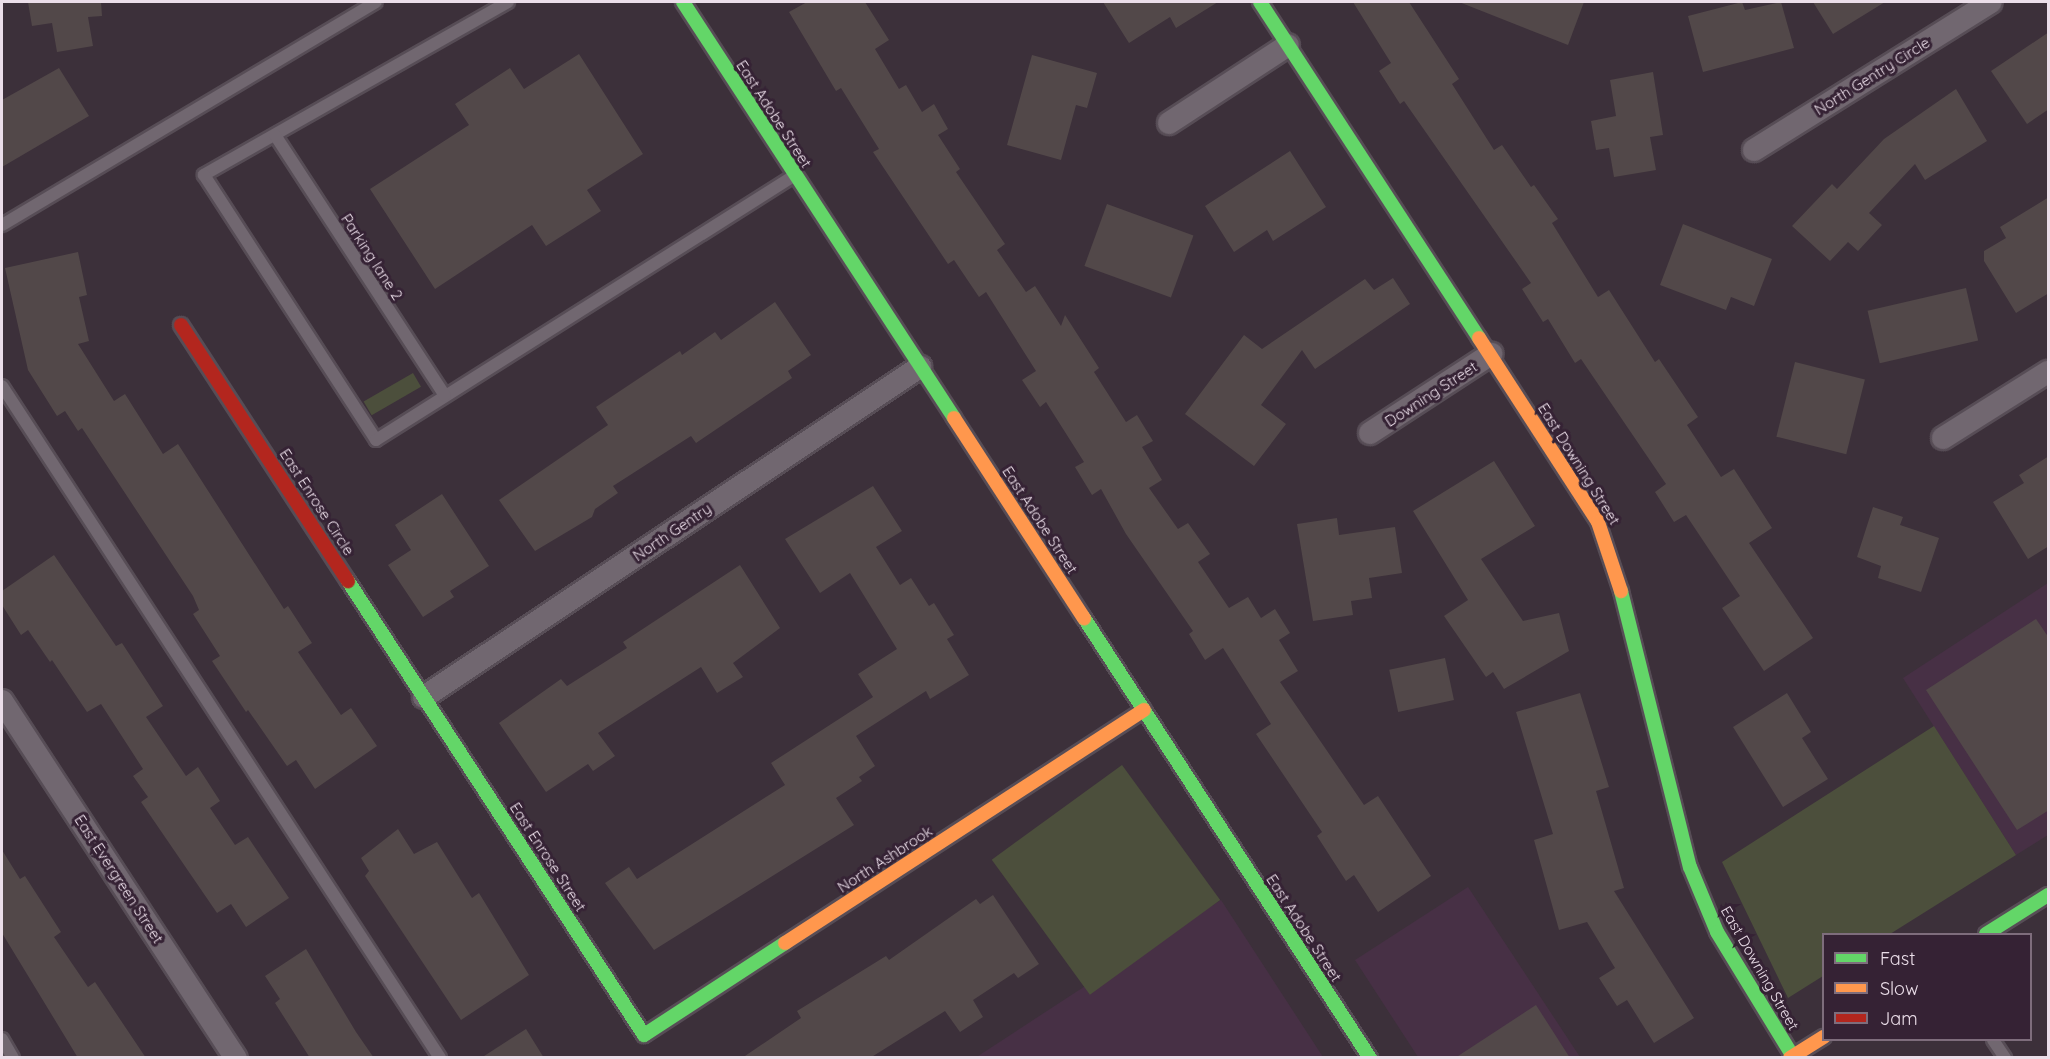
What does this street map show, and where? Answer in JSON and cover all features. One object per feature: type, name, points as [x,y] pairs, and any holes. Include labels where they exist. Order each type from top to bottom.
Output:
[{"type":"street","name":"East Downing Street","points":[[1260,2],[1587,503],[1608,543],[1690,867],[1717,932],[1792,1057]]},
{"type":"street","name":"North Gentry Circle","points":[[1754,150],[1991,2]]},
{"type":"street","name":"East Adobe Street","points":[[689,4],[794,176],[1370,1058]]},
{"type":"street","points":[[1169,123],[1288,45]]},
{"type":"street","name":"East Enrose Circle","points":[[182,325],[424,697]]},
{"type":"street","name":"Downing Street","points":[[1370,433],[1491,354]]},
{"type":"street","name":"North Gentry","points":[[424,697],[920,367]]},
{"type":"street","points":[[1943,438],[2049,372]]},
{"type":"street","name":"East Enrose Street","points":[[424,697],[644,1035]]},
{"type":"street","name":"East Evergreen Street","points":[[2,701],[236,1058]]},
{"type":"street","name":"North Ashbrook","points":[[644,1035],[1144,710]]},
{"type":"street","points":[[1988,933],[2049,895]]},
{"type":"street","points":[[1792,1057],[1822,1038]]},
{"type":"lane","points":[[2,225],[376,2]]},
{"type":"lane","points":[[508,2],[204,175],[376,440],[794,176]]},
{"type":"lane","name":"Parking lane 2","points":[[275,135],[445,396]]},
{"type":"lane","points":[[2,386],[440,1058]]},
{"type":"lane","points":[[2,1039],[13,1058]]},
{"type":"lane","points":[[1994,1041],[2006,1058]]},
{"type":"shaded area","points":[[2048,583],[2048,835],[2016,855],[1903,678]]},
{"type":"shaded area","points":[[1468,887],[1580,1057],[1418,1057],[1355,960]]},
{"type":"shaded area","points":[[1221,900],[1323,1057],[975,1058],[1076,992]]},
{"type":"green space","points":[[413,373],[421,387],[372,415],[364,402]]},
{"type":"green space","points":[[1934,726],[2016,855],[1892,933],[1822,933],[1822,977],[1788,998],[1722,862]]},
{"type":"green space","points":[[1122,765],[1220,900],[1090,995],[992,860]]},
{"type":"building","points":[[28,2],[101,2],[102,16],[88,17],[93,46],[57,52],[52,23],[32,26]]},
{"type":"building","points":[[807,2],[865,2],[889,40],[875,49],[899,89],[906,85],[922,112],[934,104],[948,129],[938,135],[960,169],[956,172],[1005,244],[997,250],[1026,292],[1035,286],[1061,326],[1065,315],[1099,368],[1094,372],[1126,422],[1137,415],[1153,441],[1142,447],[1162,480],[1149,488],[1178,529],[1188,523],[1210,554],[1198,562],[1229,608],[1248,597],[1261,618],[1275,609],[1290,633],[1279,640],[1298,671],[1280,682],[1364,805],[1378,796],[1431,876],[1378,912],[1354,875],[1346,881],[1317,836],[1322,832],[1256,734],[1271,724],[1223,648],[1205,660],[1189,634],[1193,631],[1126,534],[1101,489],[1092,495],[1075,467],[1084,462],[1046,402],[1040,407],[1022,380],[1036,371],[986,292],[979,297],[954,260],[948,264],[873,152],[879,149],[841,88],[836,91],[789,12]]},
{"type":"building","points":[[1103,2],[1218,2],[1176,28],[1170,17],[1129,43]]},
{"type":"building","points":[[1353,2],[1409,2],[1459,79],[1452,84],[1494,150],[1502,145],[1531,187],[1534,185],[1558,219],[1552,223],[1598,297],[1609,290],[1655,362],[1659,359],[1698,417],[1687,425],[1721,477],[1734,469],[1772,528],[1749,543],[1813,638],[1764,671],[1722,608],[1740,596],[1686,515],[1674,522],[1655,492],[1666,484],[1581,359],[1575,363],[1548,319],[1543,322],[1522,289],[1531,283],[1404,101],[1400,104],[1379,71],[1391,63]]},
{"type":"building","points":[[1459,2],[1584,2],[1568,45]]},
{"type":"building","points":[[1742,2],[1745,10],[1781,2],[1794,48],[1703,72],[1688,16]]},
{"type":"building","points":[[1813,2],[1885,2],[1833,34]]},
{"type":"building","points":[[2049,32],[2049,109],[2027,124],[1991,71]]},
{"type":"building","points":[[579,54],[643,154],[587,190],[601,211],[546,246],[532,225],[435,289],[370,189],[469,125],[455,104],[510,68],[524,89]]},
{"type":"building","points":[[1032,55],[1097,73],[1087,108],[1076,105],[1061,160],[1007,145]]},
{"type":"building","points":[[59,68],[89,116],[2,167],[2,100]]},
{"type":"building","points":[[1653,72],[1663,135],[1650,137],[1656,170],[1614,177],[1609,148],[1596,150],[1591,121],[1616,116],[1610,80]]},
{"type":"building","points":[[1956,89],[1987,141],[1925,180],[1915,164],[1869,213],[1882,225],[1858,251],[1848,242],[1830,261],[1792,226],[1832,184],[1837,189],[1884,139]]},
{"type":"building","points":[[1290,151],[1326,207],[1273,241],[1267,230],[1234,252],[1205,206]]},
{"type":"building","points":[[2049,197],[2049,293],[2016,313],[1984,261],[1984,251],[2006,238],[2000,227]]},
{"type":"building","points":[[1107,204],[1193,235],[1171,297],[1084,266]]},
{"type":"building","points":[[1683,224],[1772,259],[1754,306],[1731,297],[1726,310],[1660,285]]},
{"type":"building","points":[[78,252],[87,295],[79,297],[89,341],[78,344],[114,401],[125,394],[163,454],[178,444],[284,609],[288,606],[312,643],[298,652],[341,715],[351,708],[377,746],[315,789],[296,760],[287,766],[248,710],[246,712],[212,661],[220,656],[193,614],[199,610],[193,596],[82,428],[78,431],[65,411],[57,416],[28,370],[5,268]]},
{"type":"building","points":[[1393,278],[1410,304],[1315,369],[1302,350],[1261,405],[1286,424],[1254,466],[1185,414],[1244,335],[1262,349],[1365,279],[1374,290]]},
{"type":"building","points":[[1966,288],[1978,341],[1880,363],[1868,311]]},
{"type":"building","points":[[775,302],[811,355],[788,371],[792,378],[696,443],[691,436],[613,486],[618,493],[595,509],[592,517],[535,551],[499,500],[608,425],[596,407],[680,351],[682,355],[715,332],[721,340]]},
{"type":"building","points":[[1795,362],[1865,379],[1846,454],[1776,437]]},
{"type":"building","points":[[2049,456],[2049,546],[2028,559],[1993,502],[2024,483],[2019,475]]},
{"type":"building","points":[[1494,461],[1535,526],[1481,559],[1523,621],[1559,613],[1569,651],[1504,689],[1493,672],[1486,677],[1444,616],[1468,600],[1413,511]]},
{"type":"building","points":[[873,486],[902,531],[876,547],[900,585],[911,578],[929,606],[934,603],[954,635],[947,639],[969,675],[930,699],[926,691],[856,736],[875,766],[859,777],[862,781],[836,798],[854,825],[654,950],[605,883],[629,867],[637,879],[785,785],[771,763],[873,697],[858,674],[897,649],[850,573],[820,593],[785,539]]},
{"type":"building","points":[[442,494],[489,566],[450,591],[454,597],[423,617],[388,565],[411,550],[395,525]]},
{"type":"building","points":[[1873,507],[1903,517],[1900,525],[1939,538],[1921,592],[1878,578],[1881,566],[1857,557]]},
{"type":"building","points":[[1337,518],[1339,535],[1395,527],[1402,573],[1369,578],[1372,598],[1351,601],[1353,615],[1313,621],[1297,524]]},
{"type":"building","points":[[54,555],[116,646],[122,643],[163,706],[146,717],[186,776],[198,767],[220,801],[210,808],[235,845],[248,837],[289,898],[246,927],[231,904],[217,913],[141,802],[148,797],[133,776],[143,769],[101,704],[87,712],[52,660],[50,662],[28,630],[21,635],[2,605],[2,591]]},
{"type":"building","points":[[740,565],[780,628],[733,663],[743,677],[717,693],[701,667],[598,733],[615,756],[593,771],[588,764],[546,792],[499,723],[561,679],[567,686],[627,648],[623,642]]},
{"type":"building","points":[[2036,619],[2049,638],[2049,810],[2017,830],[1926,690]]},
{"type":"building","points":[[1445,658],[1454,700],[1398,712],[1389,670]]},
{"type":"building","points":[[1580,693],[1609,787],[1596,791],[1624,888],[1614,891],[1694,1018],[1654,1043],[1627,1000],[1617,1006],[1599,978],[1615,968],[1587,922],[1559,930],[1534,840],[1553,834],[1516,712]]},
{"type":"building","points":[[1787,693],[1811,732],[1802,738],[1828,779],[1783,807],[1733,727]]},
{"type":"building","points":[[398,829],[414,854],[437,842],[472,898],[479,893],[529,975],[461,1020],[365,876],[369,871],[361,858]]},
{"type":"building","points":[[2,850],[20,879],[25,876],[61,932],[54,937],[88,987],[95,982],[146,1058],[78,1058],[2,933]]},
{"type":"building","points":[[993,895],[1039,964],[1018,978],[1014,973],[973,1000],[983,1017],[960,1032],[945,1011],[870,1058],[742,1058],[801,1018],[797,1011],[886,956],[889,960],[976,899],[980,904]]},
{"type":"building","points":[[306,949],[374,1058],[310,1058],[275,1003],[280,999],[265,976]]},
{"type":"building","points":[[1536,1005],[1570,1058],[1455,1058]]},
{"type":"building","points":[[526,1029],[544,1058],[481,1058]]},
{"type":"traffic: fast","points":[[683,2],[954,418]]},
{"type":"traffic: fast","points":[[1260,2],[1479,338]]},
{"type":"traffic: fast","points":[[348,581],[644,1035],[785,943]]},
{"type":"traffic: fast","points":[[1621,591],[1690,867],[1717,932],[1794,1058]]},
{"type":"traffic: fast","points":[[1084,618],[1370,1058]]},
{"type":"traffic: fast","points":[[1988,933],[2048,895]]},
{"type":"traffic: slow","points":[[1479,338],[1598,522],[1621,591]]},
{"type":"traffic: slow","points":[[954,418],[1084,618]]},
{"type":"traffic: slow","points":[[785,943],[1144,710]]},
{"type":"traffic: slow","points":[[1790,1058],[1822,1038]]},
{"type":"traffic: jam","points":[[181,325],[348,581]]}]
